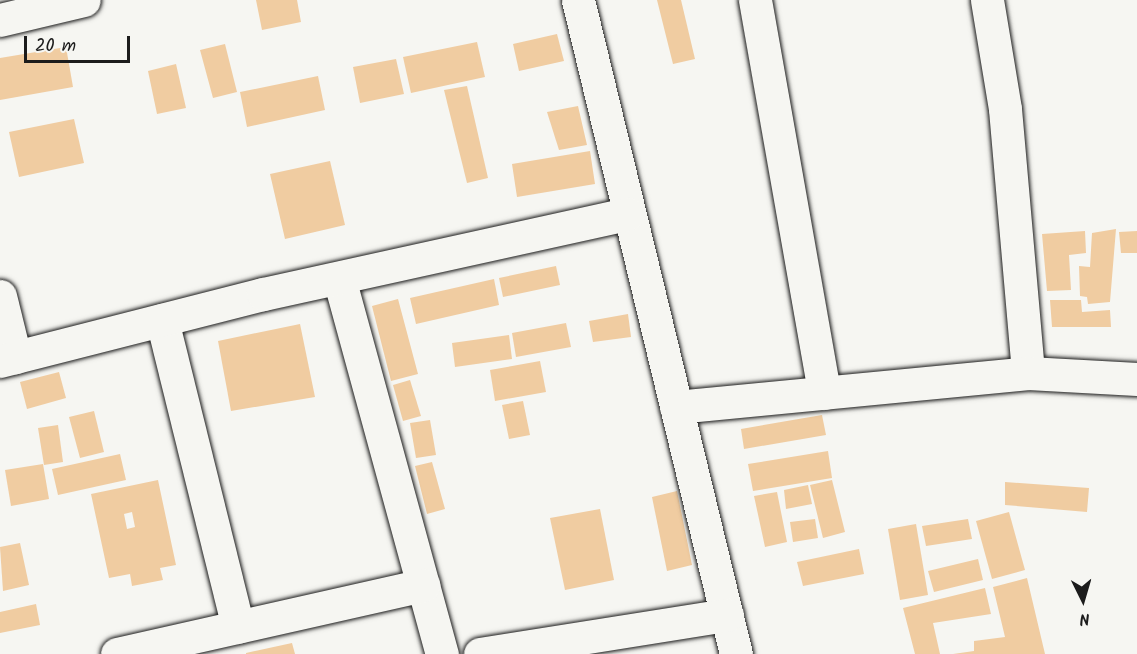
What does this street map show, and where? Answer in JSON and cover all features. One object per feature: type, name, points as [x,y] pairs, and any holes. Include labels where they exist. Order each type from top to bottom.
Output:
[{"type":"street","points":[[0,20],[84,0]]},
{"type":"street","points":[[578,0],[736,654]]},
{"type":"street","points":[[755,0],[824,393]]},
{"type":"street","points":[[987,0],[1005,109],[1028,373]]},
{"type":"street","points":[[0,297],[8,359],[339,278],[628,214]]},
{"type":"street","points":[[339,278],[442,654]]},
{"type":"street","points":[[162,320],[238,627]]},
{"type":"street","points":[[676,407],[1028,373],[1137,379]]},
{"type":"street","points":[[117,654],[423,585]]},
{"type":"street","points":[[480,654],[727,615]]},
{"type":"building","points":[[256,0],[297,0],[301,22],[262,30]]},
{"type":"building","points":[[657,0],[681,0],[695,59],[673,64]]},
{"type":"building","points":[[557,34],[564,61],[519,71],[513,44]]},
{"type":"building","points":[[477,42],[485,77],[411,93],[403,57]]},
{"type":"building","points":[[225,44],[237,92],[213,98],[200,50]]},
{"type":"building","points":[[66,47],[73,87],[0,100],[0,58]]},
{"type":"building","points":[[396,59],[404,94],[360,103],[353,67]]},
{"type":"building","points":[[176,64],[186,108],[157,114],[148,71]]},
{"type":"building","points":[[318,76],[325,110],[247,127],[240,92]]},
{"type":"building","points":[[467,86],[488,178],[467,183],[444,90]]},
{"type":"building","points":[[578,106],[587,145],[559,150],[547,112]]},
{"type":"building","points":[[74,119],[84,163],[19,177],[9,132]]},
{"type":"building","points":[[590,151],[595,184],[517,197],[512,164]]},
{"type":"building","points":[[330,161],[345,225],[285,239],[270,174]]},
{"type":"building","points":[[1116,229],[1110,302],[1088,304],[1087,297],[1080,296],[1079,266],[1090,267],[1092,233]]},
{"type":"building","points":[[1085,231],[1086,253],[1069,255],[1071,290],[1047,291],[1042,234]]},
{"type":"building","points":[[1137,231],[1137,253],[1121,253],[1119,232]]},
{"type":"building","points":[[556,266],[560,285],[503,297],[499,278]]},
{"type":"building","points":[[494,279],[499,305],[416,324],[410,298]]},
{"type":"building","points":[[398,299],[418,374],[391,381],[372,306]]},
{"type":"building","points":[[1050,300],[1081,300],[1082,312],[1110,310],[1111,327],[1052,327]]},
{"type":"building","points":[[628,314],[631,337],[593,342],[589,321]]},
{"type":"building","points":[[566,323],[571,347],[516,357],[512,333]]},
{"type":"building","points":[[300,324],[315,397],[231,411],[218,341]]},
{"type":"building","points":[[509,335],[512,359],[455,367],[452,343]]},
{"type":"building","points":[[540,361],[546,392],[495,401],[490,370]]},
{"type":"building","points":[[59,372],[66,398],[27,409],[20,382]]},
{"type":"building","points":[[410,380],[421,416],[403,421],[393,385]]},
{"type":"building","points":[[523,401],[530,435],[509,439],[502,405]]},
{"type":"building","points":[[94,411],[104,452],[80,458],[69,417]]},
{"type":"building","points":[[822,415],[826,435],[744,449],[741,429]]},
{"type":"building","points":[[430,420],[436,455],[416,458],[410,423]]},
{"type":"building","points":[[58,425],[63,462],[44,465],[38,428]]},
{"type":"building","points":[[828,451],[832,478],[753,491],[748,464]]},
{"type":"building","points":[[120,454],[126,480],[58,495],[52,469]]},
{"type":"building","points":[[432,462],[445,509],[427,514],[415,466]]},
{"type":"building","points":[[43,464],[49,499],[11,506],[5,470]]},
{"type":"building","points":[[158,480],[176,565],[160,568],[163,580],[132,586],[130,574],[109,578],[91,494]],"holes":[[[132,512],[135,527],[127,529],[124,514]]]},
{"type":"building","points":[[832,480],[845,532],[823,538],[810,485]]},
{"type":"building","points":[[1005,482],[1089,488],[1087,512],[1005,505]]},
{"type":"building","points":[[808,485],[812,504],[786,509],[784,490]]},
{"type":"building","points":[[677,491],[692,565],[667,571],[652,497]]},
{"type":"building","points":[[777,492],[787,542],[765,547],[754,496]]},
{"type":"building","points":[[600,509],[614,580],[565,590],[550,518]]},
{"type":"building","points":[[1009,512],[1025,570],[992,579],[976,521]]},
{"type":"building","points":[[815,519],[818,538],[793,542],[790,522]]},
{"type":"building","points":[[968,519],[972,539],[926,546],[922,526]]},
{"type":"building","points":[[916,524],[928,595],[900,600],[888,529]]},
{"type":"building","points":[[20,543],[29,585],[3,591],[0,547]]},
{"type":"building","points":[[859,549],[864,574],[803,586],[797,562]]},
{"type":"building","points":[[978,559],[983,580],[934,592],[928,571]]},
{"type":"building","points":[[1027,578],[1045,654],[953,654],[974,651],[974,641],[1005,637],[993,587]]},
{"type":"building","points":[[985,588],[991,614],[933,623],[940,654],[915,654],[903,608]]},
{"type":"building","points":[[36,604],[40,625],[0,633],[0,612]]},
{"type":"building","points":[[292,643],[295,654],[246,654],[246,653]]}]
